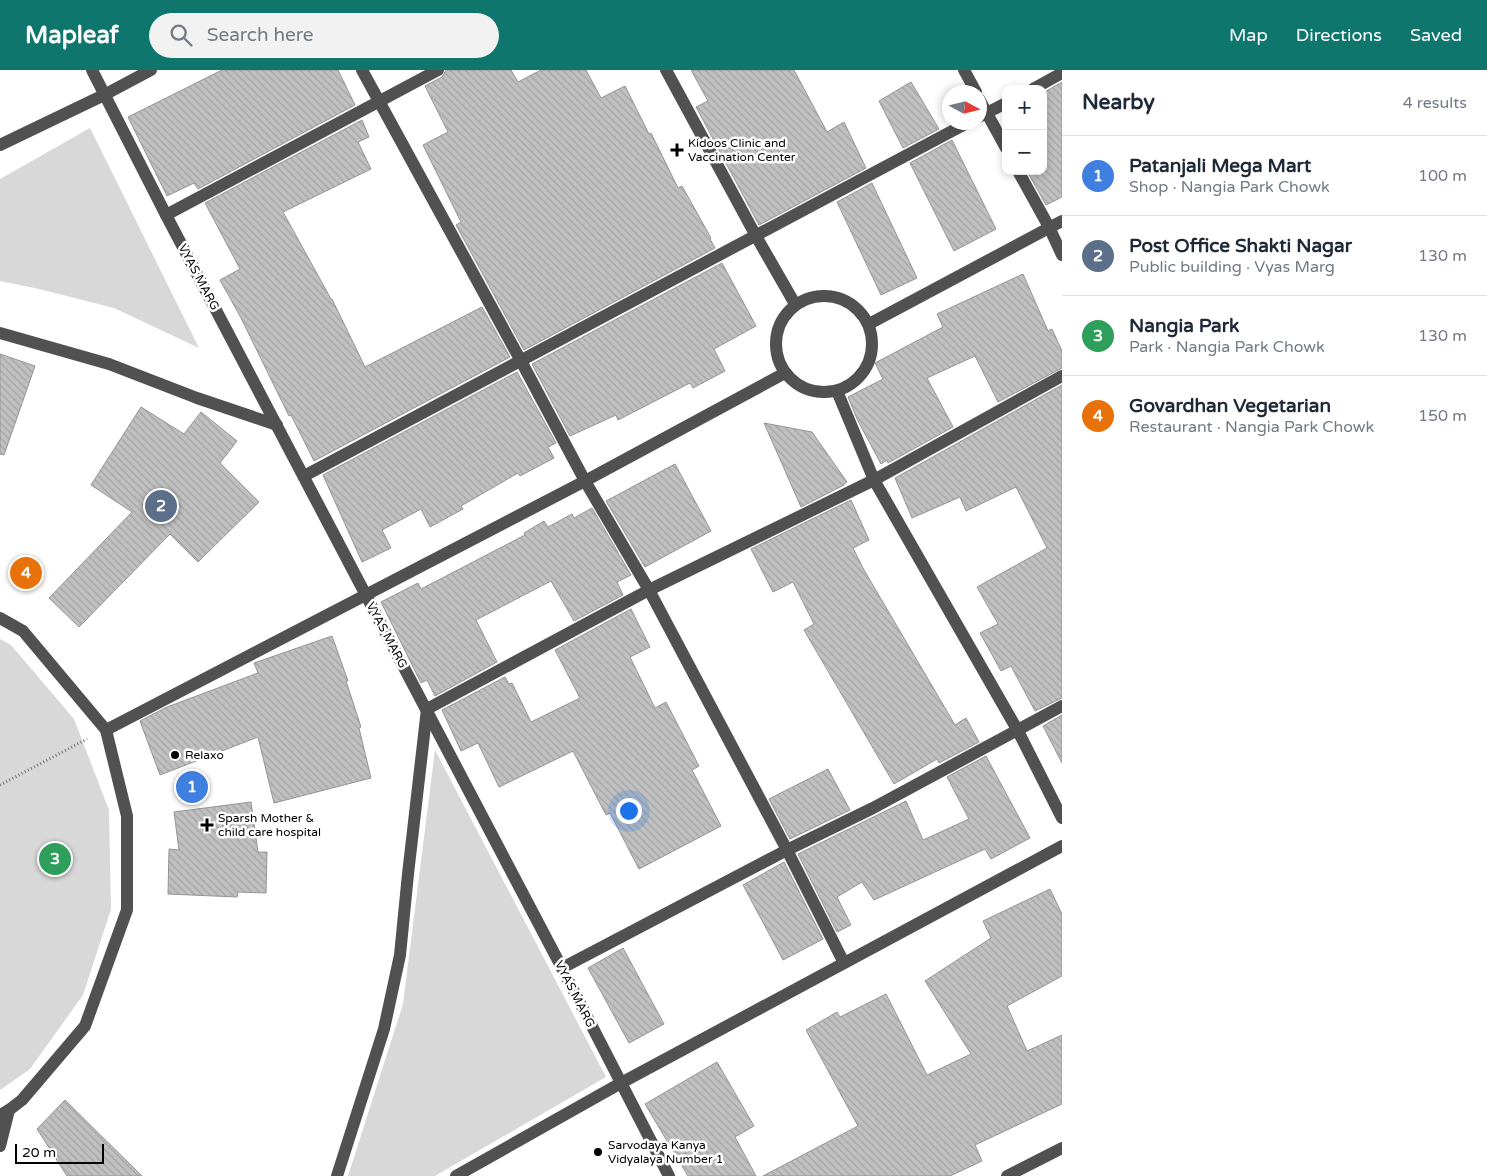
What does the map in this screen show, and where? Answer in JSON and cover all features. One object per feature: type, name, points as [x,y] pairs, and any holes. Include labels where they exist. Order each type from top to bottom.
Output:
[{"type":"street","name":"VYAS MARG","points":[[92,70],[166,216],[427,709],[669,1176]]},
{"type":"street","points":[[0,145],[151,70]]},
{"type":"street","points":[[362,70],[522,360],[584,481],[648,590],[787,850],[844,963]]},
{"type":"street","points":[[166,216],[438,70]]},
{"type":"street","points":[[666,70],[795,304]]},
{"type":"street","points":[[964,70],[972,85]]},
{"type":"street","points":[[1040,85],[1062,73]]},
{"type":"street","points":[[987,113],[1002,105]]},
{"type":"street","points":[[987,121],[1002,142]]},
{"type":"street","points":[[304,476],[955,130]]},
{"type":"street","points":[[1020,175],[1062,255]]},
{"type":"street","points":[[869,324],[1062,221]]},
{"type":"street","points":[[828,295],[836,297],[845,300],[859,310],[869,324],[872,341],[871,357],[863,372],[852,384],[837,391],[822,393],[808,390],[795,384],[785,373],[775,350],[779,324],[795,304],[811,296],[828,295]]},
{"type":"street","points":[[0,333],[109,364],[196,398],[277,425]]},
{"type":"street","points":[[106,730],[584,481],[785,373]]},
{"type":"street","points":[[337,1176],[384,1029],[400,955],[427,709],[648,590],[874,480],[1062,376]]},
{"type":"street","points":[[837,391],[874,480],[1018,731],[1062,818]]},
{"type":"street","points":[[0,618],[23,631],[106,730],[127,816],[127,910],[85,1026],[22,1100],[5,1112],[0,1146]]},
{"type":"street","points":[[562,968],[787,850],[873,808],[1062,706]]},
{"type":"street","points":[[456,1176],[621,1083],[1062,846]]},
{"type":"street","points":[[1007,1176],[1062,1148]]},
{"type":"path","points":[[0,785],[106,730]]},
{"type":"shaded area","points":[[90,128],[199,348],[114,308],[0,281],[0,179]]},
{"type":"shaded area","points":[[0,639],[11,645],[74,719],[109,810],[111,909],[83,995],[30,1069],[0,1090]]},
{"type":"shaded area","points":[[435,750],[606,1077],[435,1176],[348,1176],[403,1004]]},
{"type":"building","points":[[222,70],[338,70],[355,105],[198,189],[194,183],[167,196],[128,117]]},
{"type":"building","points":[[446,70],[511,70],[518,82],[541,70],[586,70],[601,98],[625,86],[678,188],[682,186],[715,248],[524,350],[456,225],[461,222],[423,145],[448,132],[425,86],[442,77]]},
{"type":"building","points":[[691,70],[794,70],[827,132],[844,122],[866,168],[759,225],[696,107],[708,101]]},
{"type":"building","points":[[911,82],[939,129],[903,148],[879,101]]},
{"type":"building","points":[[1062,82],[1062,197],[1046,205],[1029,175],[1047,175],[1047,91]]},
{"type":"building","points":[[362,120],[369,137],[358,142],[371,169],[283,212],[332,299],[365,367],[482,307],[510,357],[314,461],[220,280],[240,269],[205,203]]},
{"type":"building","points":[[952,140],[996,229],[954,251],[910,163]]},
{"type":"building","points":[[872,183],[917,278],[881,295],[837,202]]},
{"type":"building","points":[[722,263],[756,326],[714,349],[725,371],[693,388],[690,383],[618,420],[616,415],[570,436],[532,364]]},
{"type":"building","points":[[1023,274],[1048,331],[1052,329],[1062,351],[1062,368],[998,402],[975,356],[927,378],[953,427],[888,463],[887,460],[881,464],[858,421],[848,397],[883,379],[875,363],[943,327],[937,314]]},
{"type":"building","points":[[0,354],[35,366],[4,455],[0,454]]},
{"type":"building","points":[[517,372],[556,443],[548,447],[554,458],[520,476],[518,473],[461,506],[463,509],[430,527],[421,509],[382,530],[391,548],[362,562],[323,475]]},
{"type":"building","points":[[1062,385],[1062,698],[1035,711],[1011,666],[1001,671],[980,633],[998,624],[977,587],[1047,548],[1016,487],[966,511],[960,497],[912,518],[895,478]]},
{"type":"building","points":[[141,407],[184,434],[201,412],[237,441],[220,463],[259,502],[198,562],[170,534],[79,627],[49,598],[132,512],[91,485]]},
{"type":"building","points":[[764,423],[812,432],[847,482],[801,507]]},
{"type":"building","points":[[675,464],[711,531],[645,567],[606,501]]},
{"type":"building","points":[[851,500],[869,540],[853,548],[864,570],[955,725],[966,718],[979,742],[939,763],[937,759],[894,784],[804,630],[814,624],[793,582],[773,592],[751,549]]},
{"type":"building","points":[[592,508],[631,575],[617,582],[623,595],[574,621],[551,581],[476,620],[497,662],[435,696],[427,680],[421,683],[381,602],[418,583],[421,589],[525,535],[524,533],[544,521],[548,527],[572,514],[574,518]]},
{"type":"building","points":[[631,609],[650,647],[630,657],[655,708],[666,702],[699,766],[692,770],[721,826],[639,869],[610,813],[606,815],[573,751],[499,787],[478,743],[461,751],[442,710],[505,677],[509,684],[512,683],[531,722],[580,698],[555,650]]},
{"type":"building","points":[[332,636],[348,681],[346,681],[361,727],[359,728],[371,778],[274,803],[258,737],[160,775],[140,721],[167,707],[258,673],[254,663]]},
{"type":"building","points":[[1062,715],[1062,763],[1043,726]]},
{"type":"building","points":[[986,756],[1030,838],[991,859],[985,849],[874,900],[862,882],[837,897],[851,925],[837,932],[798,854],[906,801],[923,840],[969,819],[947,777]]},
{"type":"building","points":[[828,769],[850,810],[790,839],[769,799]]},
{"type":"building","points":[[251,802],[258,852],[267,852],[266,893],[238,892],[237,897],[168,894],[169,849],[179,850],[174,812]]},
{"type":"building","points":[[784,862],[823,939],[783,960],[743,885]]},
{"type":"building","points":[[1050,889],[1062,914],[1062,976],[1007,1006],[1027,1051],[1062,1035],[1062,1104],[975,1145],[982,1161],[950,1176],[763,1176],[858,1126],[806,1030],[837,1012],[840,1017],[886,994],[927,1075],[971,1054],[925,981],[991,938],[983,921]]},
{"type":"building","points":[[623,948],[664,1024],[629,1043],[588,968]]},
{"type":"building","points":[[717,1062],[754,1126],[735,1137],[756,1176],[688,1176],[645,1104]]},
{"type":"building","points":[[65,1100],[142,1176],[67,1176],[37,1129]]},
{"type":"place","name":"Kidoos Clinic and Vaccination Center","points":[[677,150]]},
{"type":"place","name":"Post Office Shakti Nagar","points":[[161,506]]},
{"type":"place","name":"Govardhan Vegetarian","points":[[26,573]]},
{"type":"place","name":"Relaxo","points":[[175,755]]},
{"type":"place","name":"Patanjali Mega Mart","points":[[192,787]]},
{"type":"place","name":"Sparsh Mother & child care hospital","points":[[207,825]]},
{"type":"place","name":"Nangia Park","points":[[55,859]]},
{"type":"place","name":"Sarvodaya Kanya Vidyalaya Number 1","points":[[598,1152]]}]
